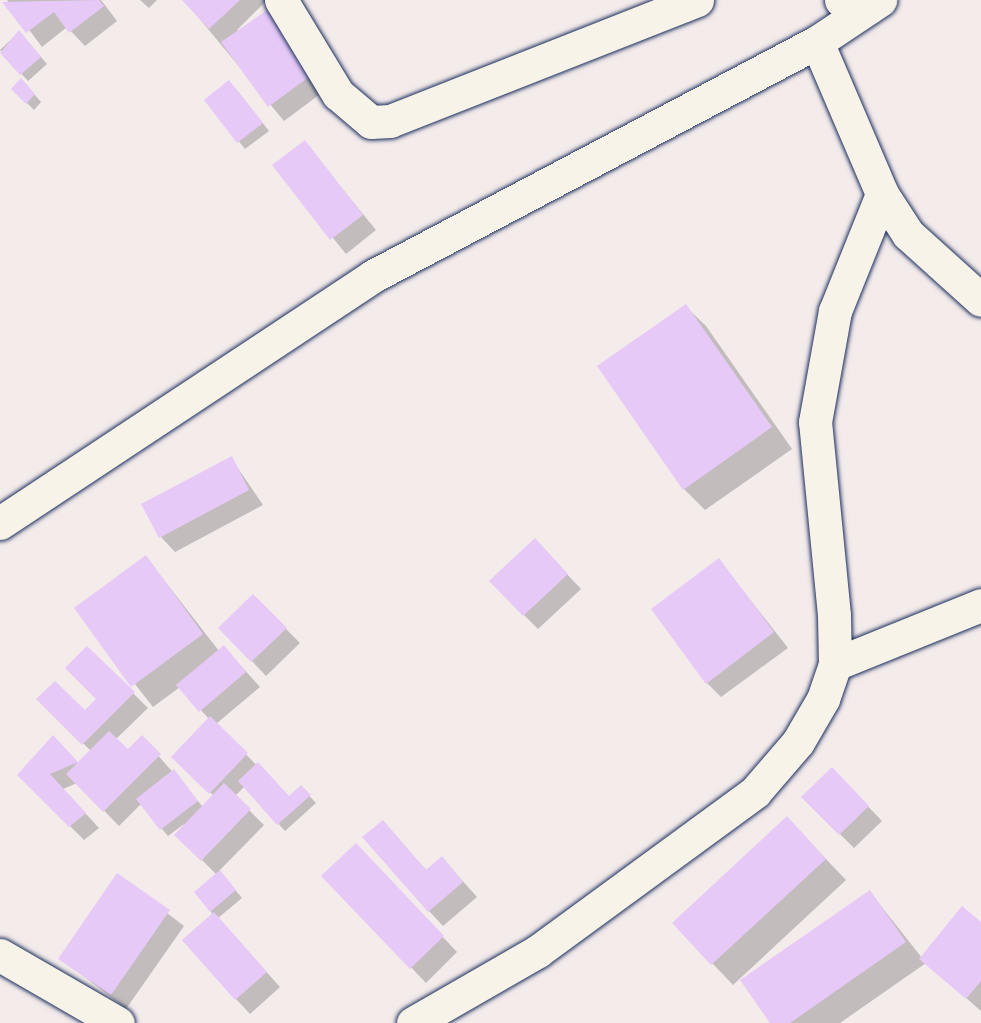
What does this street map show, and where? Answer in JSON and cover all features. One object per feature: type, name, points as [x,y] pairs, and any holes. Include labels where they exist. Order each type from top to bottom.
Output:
[{"type":"street","points":[[280,0],[338,94],[371,122],[390,121],[697,0]]},
{"type":"street","points":[[0,523],[373,276],[817,42],[864,2]]},
{"type":"street","points":[[817,42],[882,194],[908,234],[981,300]]},
{"type":"street","points":[[413,1023],[538,951],[754,792],[798,742],[824,699],[835,664],[815,422],[835,311],[882,194]]},
{"type":"street","points":[[835,664],[981,605]]},
{"type":"street","points":[[0,955],[118,1023]]},
{"type":"building","points":[[99,0],[104,6],[69,33],[54,12],[26,33],[2,2]]},
{"type":"building","points":[[182,0],[240,0],[209,29]]},
{"type":"building","points":[[267,10],[313,74],[268,107],[221,42]]},
{"type":"building","points":[[19,30],[41,57],[20,75],[0,53]]},
{"type":"building","points":[[21,78],[35,94],[26,104],[11,89]]},
{"type":"building","points":[[229,80],[263,123],[237,143],[204,100]]},
{"type":"building","points":[[305,140],[363,215],[330,240],[272,165]]},
{"type":"building","points":[[686,304],[772,427],[683,490],[597,366]]},
{"type":"building","points":[[232,456],[249,490],[159,538],[141,504]]},
{"type":"building","points":[[535,538],[568,574],[523,616],[489,581]]},
{"type":"building","points":[[146,555],[203,634],[131,687],[74,608]]},
{"type":"building","points":[[719,558],[774,632],[706,684],[651,609]]},
{"type":"building","points":[[253,594],[287,628],[251,662],[218,628]]},
{"type":"building","points":[[224,645],[246,672],[199,712],[176,685]]},
{"type":"building","points":[[87,646],[135,692],[82,745],[36,699],[55,681],[85,710],[96,699],[65,668]]},
{"type":"building","points":[[210,716],[248,753],[209,794],[171,757]]},
{"type":"building","points":[[109,731],[128,749],[142,735],[161,754],[103,812],[66,774]]},
{"type":"building","points":[[53,735],[78,762],[50,774],[86,813],[69,827],[17,775]]},
{"type":"building","points":[[258,762],[289,796],[301,785],[311,795],[277,825],[238,781]]},
{"type":"building","points":[[832,767],[869,806],[839,835],[801,797]]},
{"type":"building","points":[[174,769],[198,801],[160,830],[136,799]]},
{"type":"building","points":[[224,783],[251,809],[201,861],[174,835]]},
{"type":"building","points":[[787,816],[826,859],[711,965],[672,923]]},
{"type":"building","points":[[383,820],[426,870],[442,856],[463,882],[428,912],[362,837]]},
{"type":"building","points":[[356,843],[444,936],[410,969],[321,876]]},
{"type":"building","points":[[220,870],[236,890],[210,912],[194,892]]},
{"type":"building","points":[[117,873],[170,910],[111,995],[58,959]]},
{"type":"building","points":[[870,890],[906,942],[790,1023],[770,1023],[740,980]]},
{"type":"building","points":[[962,906],[981,922],[981,981],[966,999],[919,959]]},
{"type":"building","points":[[214,912],[267,972],[235,1000],[182,940]]}]
